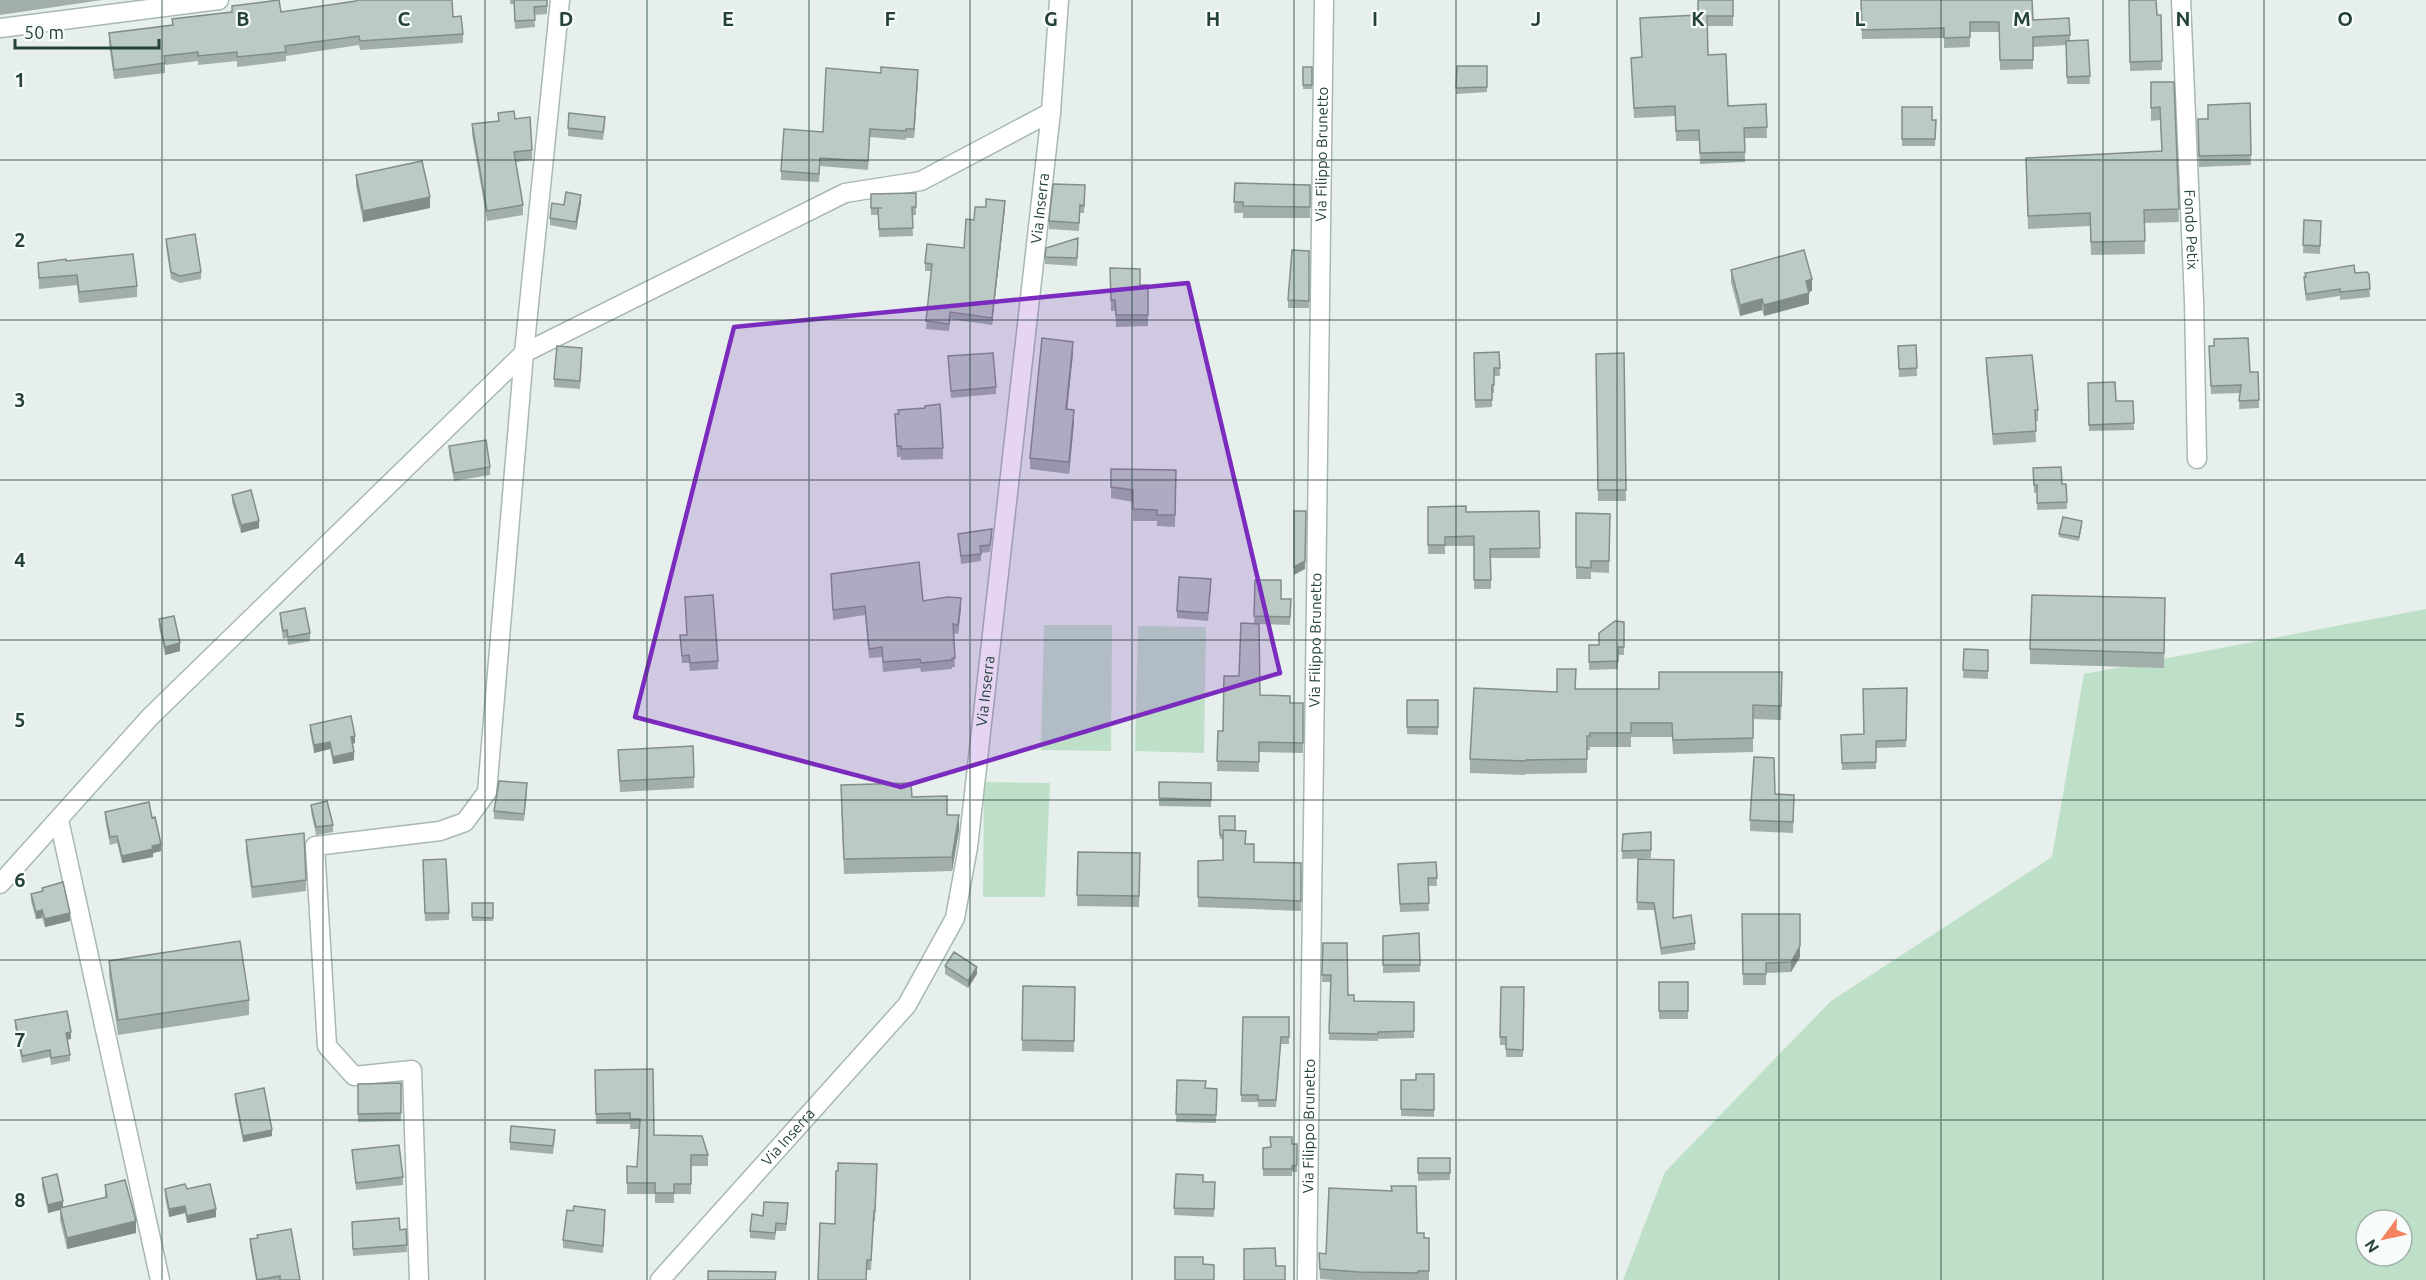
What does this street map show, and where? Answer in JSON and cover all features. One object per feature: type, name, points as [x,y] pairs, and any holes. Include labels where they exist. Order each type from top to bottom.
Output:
[{"type":"street","points":[[0,28],[219,0]]},
{"type":"street","points":[[419,1280],[412,1070],[354,1076],[327,1046],[315,846],[440,831],[465,822],[487,792],[524,353],[560,0]]},
{"type":"street","name":"Via Inserra","points":[[660,1280],[907,1005],[955,918],[968,847],[1051,112],[1059,0]]},
{"type":"street","name":"Via Filippo Brunetto","points":[[1307,1280],[1324,0]]},
{"type":"street","name":"Fondo Petix","points":[[2181,0],[2194,301],[2197,459]]},
{"type":"street","points":[[0,884],[150,717],[524,353],[845,194],[921,181],[1051,112]]},
{"type":"street","points":[[59,820],[160,1280]]},
{"type":"highlighted area","points":[[1188,283],[1280,673],[901,787],[635,717],[734,327]]},
{"type":"green space","points":[[2426,609],[2426,1280],[1623,1280],[1665,1172],[1831,1001],[2052,857],[2084,674]]},
{"type":"green space","points":[[1044,625],[1112,625],[1111,751],[1041,750]]},
{"type":"green space","points":[[1138,626],[1206,627],[1204,753],[1135,751]]},
{"type":"green space","points":[[984,782],[1050,783],[1045,897],[983,897]]},
{"type":"building","points":[[279,0],[281,12],[356,0],[452,0],[453,17],[461,16],[463,34],[360,41],[359,36],[285,46],[286,52],[237,57],[237,52],[198,56],[198,52],[164,56],[165,63],[114,70],[109,33],[173,25],[172,19],[232,12],[232,6]]},
{"type":"building","points":[[514,0],[547,0],[547,6],[534,7],[535,20],[515,21]]},
{"type":"building","points":[[1698,0],[1733,0],[1733,16],[1707,16],[1708,55],[1726,54],[1728,106],[1766,104],[1767,127],[1744,128],[1745,152],[1700,153],[1699,130],[1676,131],[1675,106],[1634,108],[1631,58],[1642,57],[1640,18],[1698,15]]},
{"type":"building","points":[[1861,0],[2032,0],[2033,20],[2069,18],[2070,35],[2033,37],[2033,60],[2000,60],[1999,22],[1970,22],[1970,37],[1944,38],[1944,28],[1862,30]]},
{"type":"building","points":[[2129,0],[2156,0],[2157,15],[2161,15],[2162,61],[2130,62]]},
{"type":"building","points":[[2088,40],[2090,76],[2067,77],[2066,41]]},
{"type":"building","points":[[1457,66],[1487,66],[1487,87],[1456,88]]},
{"type":"building","points":[[881,67],[918,70],[914,129],[906,129],[906,131],[870,129],[868,161],[820,158],[819,174],[781,171],[784,129],[823,132],[826,68],[881,73]]},
{"type":"building","points":[[1303,67],[1312,67],[1312,85],[1303,85]]},
{"type":"building","points":[[2151,82],[2174,82],[2179,209],[2144,210],[2145,241],[2091,242],[2090,213],[2028,216],[2026,158],[2162,151],[2160,107],[2151,108]]},
{"type":"building","points":[[2250,103],[2251,155],[2199,156],[2198,119],[2208,119],[2208,105]]},
{"type":"building","points":[[1902,107],[1932,107],[1932,120],[1936,120],[1935,139],[1902,139]]},
{"type":"building","points":[[514,111],[515,119],[530,117],[532,150],[514,152],[523,205],[487,211],[472,124],[499,121],[498,113]]},
{"type":"building","points":[[569,113],[605,117],[603,132],[568,128]]},
{"type":"building","points":[[422,161],[430,197],[363,211],[356,175]]},
{"type":"building","points":[[1235,183],[1310,185],[1310,207],[1243,206],[1243,202],[1234,202]]},
{"type":"building","points":[[1053,184],[1085,185],[1084,206],[1080,205],[1079,223],[1049,221]]},
{"type":"building","points":[[566,192],[581,195],[576,222],[550,218],[552,203],[564,205]]},
{"type":"building","points":[[916,193],[916,207],[912,207],[913,228],[879,229],[878,208],[871,208],[871,194]]},
{"type":"building","points":[[986,199],[1005,201],[992,318],[950,312],[949,324],[926,321],[932,264],[925,263],[927,244],[964,248],[966,219],[974,220],[975,207],[986,207]]},
{"type":"building","points":[[2304,220],[2321,221],[2320,246],[2303,245]]},
{"type":"building","points":[[195,234],[201,272],[180,276],[171,272],[166,239]]},
{"type":"building","points":[[1078,238],[1077,258],[1045,257],[1046,248]]},
{"type":"building","points":[[1292,250],[1309,251],[1309,301],[1288,300]]},
{"type":"building","points":[[1804,250],[1812,279],[1806,281],[1809,293],[1764,305],[1762,299],[1740,305],[1731,270]]},
{"type":"building","points":[[133,254],[137,286],[79,292],[77,275],[39,278],[38,263]]},
{"type":"building","points":[[2354,265],[2355,273],[2367,272],[2369,274],[2370,289],[2340,292],[2340,289],[2306,294],[2305,273]]},
{"type":"building","points":[[1110,268],[1140,269],[1140,285],[1148,285],[1148,315],[1116,315],[1115,300],[1111,300]]},
{"type":"building","points":[[1042,338],[1073,342],[1066,409],[1074,410],[1069,462],[1030,458]]},
{"type":"building","points":[[2248,338],[2250,372],[2258,372],[2259,400],[2239,401],[2241,385],[2211,386],[2209,346],[2214,346],[2214,339]]},
{"type":"building","points":[[1916,345],[1917,368],[1899,369],[1898,346]]},
{"type":"building","points":[[557,346],[582,348],[580,381],[554,379]]},
{"type":"building","points":[[1499,352],[1500,368],[1494,368],[1492,400],[1475,400],[1474,353]]},
{"type":"building","points":[[993,353],[996,387],[951,391],[948,356]]},
{"type":"building","points":[[1624,353],[1626,490],[1598,490],[1596,354]]},
{"type":"building","points":[[2032,355],[2038,410],[2035,410],[2036,431],[1993,434],[1986,358]]},
{"type":"building","points":[[2115,382],[2116,401],[2133,401],[2134,423],[2089,425],[2088,383]]},
{"type":"building","points":[[940,404],[943,448],[901,449],[901,446],[897,446],[895,414],[899,414],[898,410],[925,408],[925,406]]},
{"type":"building","points":[[486,440],[490,467],[454,473],[449,446]]},
{"type":"building","points":[[2061,467],[2062,484],[2066,484],[2067,502],[2037,503],[2037,485],[2034,485],[2033,468]]},
{"type":"building","points":[[1111,469],[1176,470],[1175,515],[1157,515],[1157,510],[1133,509],[1133,490],[1111,487]]},
{"type":"building","points":[[251,490],[259,521],[241,525],[232,495]]},
{"type":"building","points":[[1466,506],[1466,512],[1539,511],[1540,548],[1490,549],[1491,580],[1474,580],[1474,536],[1445,537],[1445,545],[1428,545],[1428,507]]},
{"type":"building","points":[[1294,511],[1306,511],[1305,561],[1294,567]]},
{"type":"building","points":[[1576,513],[1610,514],[1609,561],[1591,561],[1591,568],[1576,567]]},
{"type":"building","points":[[2063,517],[2082,521],[2079,537],[2059,534]]},
{"type":"building","points":[[992,529],[990,545],[980,546],[981,554],[961,556],[958,534]]},
{"type":"building","points":[[919,562],[923,601],[948,597],[961,598],[958,625],[953,624],[955,658],[921,663],[920,659],[883,662],[882,647],[869,649],[865,606],[833,610],[831,574]]},
{"type":"building","points":[[1179,577],[1211,579],[1208,613],[1177,611]]},
{"type":"building","points":[[1255,580],[1281,580],[1281,599],[1291,599],[1290,617],[1254,616]]},
{"type":"building","points":[[713,595],[718,661],[690,663],[689,655],[682,656],[680,635],[687,635],[685,597]]},
{"type":"building","points":[[2032,595],[2165,598],[2164,653],[2030,649]]},
{"type":"building","points":[[305,608],[310,633],[288,637],[287,630],[283,631],[280,613]]},
{"type":"building","points":[[174,616],[180,643],[165,647],[159,619]]},
{"type":"building","points":[[1615,621],[1624,622],[1624,647],[1618,647],[1618,661],[1589,662],[1589,645],[1599,645],[1599,633]]},
{"type":"building","points":[[1241,623],[1259,624],[1260,695],[1290,696],[1290,703],[1303,703],[1303,743],[1259,742],[1259,762],[1217,761],[1218,731],[1223,731],[1224,676],[1239,676]]},
{"type":"building","points":[[1964,649],[1988,650],[1988,671],[1963,670]]},
{"type":"building","points":[[1557,669],[1576,669],[1575,689],[1659,689],[1659,672],[1782,672],[1781,706],[1753,705],[1753,738],[1673,740],[1672,723],[1631,723],[1631,733],[1590,733],[1590,736],[1587,736],[1587,759],[1525,761],[1470,759],[1474,688],[1557,692]]},
{"type":"building","points":[[1907,688],[1906,740],[1876,741],[1876,762],[1842,763],[1841,735],[1864,734],[1863,689]]},
{"type":"building","points":[[1407,700],[1438,700],[1438,727],[1407,727]]},
{"type":"building","points":[[351,716],[355,736],[351,737],[354,752],[333,757],[330,742],[314,745],[310,725]]},
{"type":"building","points":[[693,746],[694,777],[620,781],[618,750]]},
{"type":"building","points":[[1754,757],[1774,758],[1775,794],[1794,795],[1793,822],[1750,820]]},
{"type":"building","points":[[499,781],[527,783],[524,814],[494,811]]},
{"type":"building","points":[[1159,782],[1211,783],[1211,800],[1159,798]]},
{"type":"building","points":[[911,783],[912,797],[947,796],[947,815],[959,815],[952,857],[844,859],[841,785]]},
{"type":"building","points":[[327,801],[333,825],[316,827],[311,805]]},
{"type":"building","points":[[149,802],[161,844],[152,846],[153,849],[122,856],[117,836],[110,837],[105,812]]},
{"type":"building","points":[[1219,816],[1235,816],[1235,830],[1223,830],[1223,835],[1220,835]]},
{"type":"building","points":[[1223,830],[1246,831],[1245,844],[1254,844],[1254,862],[1301,863],[1301,901],[1198,897],[1198,861],[1223,860]]},
{"type":"building","points":[[1651,832],[1651,850],[1622,851],[1623,834]]},
{"type":"building","points":[[304,833],[306,880],[252,887],[246,840]]},
{"type":"building","points":[[1078,852],[1140,853],[1139,896],[1077,895]]},
{"type":"building","points":[[446,859],[449,913],[425,913],[423,860]]},
{"type":"building","points":[[1638,859],[1674,860],[1673,918],[1691,915],[1695,943],[1661,948],[1654,903],[1637,902]]},
{"type":"building","points":[[1436,862],[1437,878],[1428,878],[1429,903],[1400,904],[1398,864]]},
{"type":"building","points":[[63,882],[70,913],[45,919],[42,910],[36,912],[31,894]]},
{"type":"building","points":[[472,903],[493,903],[493,918],[472,917]]},
{"type":"building","points":[[1742,914],[1800,914],[1800,946],[1791,962],[1766,963],[1766,974],[1743,974]]},
{"type":"building","points":[[1419,933],[1420,965],[1383,965],[1383,936]]},
{"type":"building","points":[[240,941],[249,1000],[118,1020],[109,961]]},
{"type":"building","points":[[1323,943],[1347,943],[1348,995],[1354,995],[1354,1001],[1414,1002],[1414,1031],[1378,1032],[1378,1034],[1329,1033],[1331,975],[1322,975]]},
{"type":"building","points":[[954,952],[977,967],[968,981],[945,966]]},
{"type":"building","points":[[1659,982],[1688,982],[1688,1011],[1659,1011]]},
{"type":"building","points":[[1023,986],[1075,987],[1074,1041],[1022,1040]]},
{"type":"building","points":[[1501,987],[1524,987],[1523,1050],[1506,1049],[1506,1037],[1500,1037]]},
{"type":"building","points":[[67,1011],[71,1032],[66,1033],[70,1055],[51,1058],[50,1050],[22,1056],[15,1020]]},
{"type":"building","points":[[1243,1017],[1289,1017],[1289,1037],[1281,1037],[1276,1100],[1258,1100],[1258,1095],[1241,1095]]},
{"type":"building","points":[[653,1069],[654,1135],[702,1136],[708,1155],[691,1155],[691,1184],[674,1184],[674,1193],[655,1193],[655,1183],[627,1183],[627,1166],[637,1167],[640,1119],[630,1119],[630,1113],[596,1114],[595,1070]]},
{"type":"building","points":[[1416,1074],[1434,1074],[1434,1110],[1401,1109],[1401,1080],[1416,1080]]},
{"type":"building","points":[[1177,1080],[1206,1081],[1205,1088],[1217,1089],[1216,1115],[1176,1114]]},
{"type":"building","points":[[401,1083],[401,1113],[358,1114],[358,1084]]},
{"type":"building","points":[[264,1088],[272,1130],[243,1136],[235,1094]]},
{"type":"building","points":[[511,1126],[555,1130],[553,1146],[510,1142]]},
{"type":"building","points":[[1270,1137],[1292,1137],[1292,1144],[1297,1144],[1297,1165],[1292,1166],[1292,1169],[1263,1169],[1263,1148],[1271,1147]]},
{"type":"building","points":[[399,1145],[403,1177],[356,1183],[352,1150]]},
{"type":"building","points":[[1418,1158],[1450,1158],[1450,1173],[1418,1173]]},
{"type":"building","points":[[838,1163],[877,1164],[871,1260],[867,1260],[866,1280],[818,1280],[820,1223],[835,1224]]},
{"type":"building","points":[[57,1174],[63,1201],[48,1205],[42,1178]]},
{"type":"building","points":[[1176,1174],[1203,1175],[1203,1182],[1215,1182],[1214,1209],[1174,1208]]},
{"type":"building","points":[[125,1180],[136,1221],[67,1238],[60,1208],[107,1197],[105,1185]]},
{"type":"building","points":[[185,1184],[187,1189],[210,1184],[216,1209],[187,1216],[185,1206],[169,1209],[165,1189]]},
{"type":"building","points":[[1391,1186],[1416,1186],[1417,1233],[1424,1233],[1424,1238],[1429,1238],[1429,1271],[1418,1271],[1418,1273],[1359,1272],[1320,1269],[1319,1253],[1326,1254],[1329,1188],[1392,1191]]},
{"type":"building","points":[[764,1202],[788,1203],[786,1224],[776,1223],[775,1233],[750,1231],[752,1214],[763,1216]]},
{"type":"building","points":[[574,1206],[605,1210],[603,1246],[563,1240],[567,1210],[573,1211]]},
{"type":"building","points":[[399,1218],[400,1230],[406,1229],[407,1245],[353,1249],[352,1222]]},
{"type":"building","points":[[291,1229],[300,1280],[280,1280],[280,1276],[257,1280],[250,1239],[258,1238],[257,1235]]},
{"type":"building","points":[[1275,1248],[1276,1266],[1285,1266],[1285,1280],[1244,1280],[1244,1249]]},
{"type":"building","points":[[1175,1257],[1203,1257],[1203,1264],[1214,1265],[1214,1280],[1175,1280]]},
{"type":"building","points":[[708,1271],[776,1272],[775,1280],[708,1280]]}]
